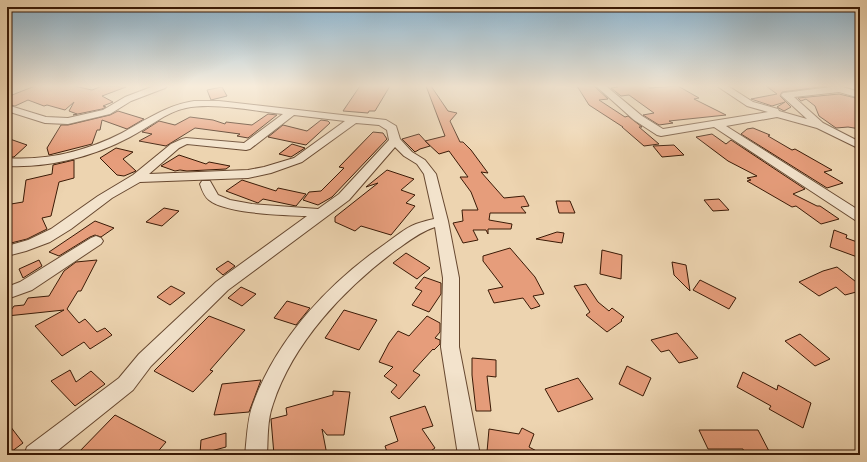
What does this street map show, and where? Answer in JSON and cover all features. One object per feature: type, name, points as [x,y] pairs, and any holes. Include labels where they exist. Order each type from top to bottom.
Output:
[{"type":"street","points":[[7,108],[45,120],[68,121],[106,112],[114,108]]},
{"type":"street","points":[[7,162],[30,162],[69,156],[90,150],[113,142],[162,113],[175,108]]},
{"type":"street","points":[[245,108],[382,122],[392,128],[395,140],[408,154],[421,162],[430,174],[441,221],[451,278],[450,347],[469,455]]},
{"type":"street","points":[[626,108],[638,118],[661,133],[772,114],[784,115]]},
{"type":"street","points":[[761,108],[821,126],[860,146]]},
{"type":"street","points":[[801,108],[821,126]]},
{"type":"street","points":[[7,251],[24,248],[41,242],[99,200],[137,178],[176,146],[186,141],[246,147],[292,112]]},
{"type":"street","points":[[137,178],[248,174],[267,170],[298,160],[353,120]]},
{"type":"street","points":[[716,124],[860,217]]},
{"type":"street","points":[[35,455],[126,384],[145,360],[222,286],[344,197],[395,140]]},
{"type":"street","points":[[206,184],[208,191],[214,198],[232,205],[321,213]]},
{"type":"street","points":[[256,455],[260,414],[264,399],[283,360],[319,311],[360,270],[405,236],[420,228],[441,221]]},
{"type":"street","points":[[7,292],[26,286],[96,241]]},
{"type":"building","points":[[56,108],[68,108],[65,110]]},
{"type":"building","points":[[71,108],[105,108],[73,115],[77,114],[69,111]]},
{"type":"building","points":[[345,108],[377,108],[375,111],[369,111],[368,113],[343,111]]},
{"type":"building","points":[[434,108],[446,108],[448,111],[457,113],[450,121],[460,142],[463,142],[471,150],[488,173],[481,172],[504,198],[524,196],[529,206],[521,207],[526,213],[490,213],[489,220],[512,224],[511,229],[488,229],[488,234],[486,230],[473,230],[478,240],[463,243],[453,223],[463,221],[462,210],[478,210],[471,192],[460,177],[468,177],[449,151],[439,154],[425,141],[445,136]]},
{"type":"building","points":[[593,108],[611,108],[625,117],[628,116],[642,127],[639,127],[659,144],[644,146],[623,127]]},
{"type":"building","points":[[646,108],[711,108],[726,115],[669,121],[673,123],[659,125],[643,115],[654,113]]},
{"type":"building","points":[[778,108],[790,108],[784,111]]},
{"type":"building","points":[[816,108],[860,108],[860,129],[848,127],[836,128],[819,116]]},
{"type":"building","points":[[118,111],[144,119],[127,129],[102,120],[100,130],[97,130],[92,144],[49,155],[47,148],[61,125],[68,125],[110,115]]},
{"type":"building","points":[[268,114],[277,115],[248,138],[237,136],[240,134],[195,128],[166,146],[139,141],[152,134],[142,132],[159,121],[175,125],[190,117],[213,120],[225,124],[226,122],[252,125]]},
{"type":"building","points":[[321,120],[328,121],[330,123],[306,145],[268,137],[283,125],[307,131]]},
{"type":"building","points":[[753,128],[770,135],[768,136],[792,150],[795,149],[832,170],[824,172],[843,183],[827,188],[741,134],[747,129]]},
{"type":"building","points":[[373,132],[383,133],[387,139],[332,197],[318,205],[303,200],[309,192],[321,191],[344,168],[339,167]]},
{"type":"building","points":[[419,134],[430,146],[415,152],[402,139]]},
{"type":"building","points":[[712,134],[726,144],[731,140],[805,189],[793,194],[817,206],[820,206],[839,219],[821,224],[796,206],[792,207],[747,181],[751,180],[747,178],[757,176],[728,161],[696,137]]},
{"type":"building","points":[[7,138],[27,145],[14,157],[7,157]]},
{"type":"building","points":[[292,144],[305,148],[291,157],[279,154]]},
{"type":"building","points":[[674,145],[684,155],[662,157],[653,146]]},
{"type":"building","points":[[116,148],[133,152],[123,159],[136,171],[124,176],[117,175],[100,158]]},
{"type":"building","points":[[179,155],[206,164],[209,162],[230,166],[226,169],[175,171],[161,166]]},
{"type":"building","points":[[74,160],[74,178],[59,182],[51,216],[42,218],[47,229],[27,239],[7,244],[7,208],[10,207],[11,204],[23,202],[26,180],[52,174],[53,165]]},
{"type":"building","points":[[387,170],[414,179],[401,190],[415,195],[406,203],[415,206],[391,235],[361,226],[355,231],[335,222],[335,217],[378,183],[366,187]]},
{"type":"building","points":[[242,180],[276,191],[278,188],[306,194],[296,206],[263,199],[258,203],[226,191]]},
{"type":"building","points":[[719,199],[729,210],[713,211],[704,200]]},
{"type":"building","points":[[556,201],[570,201],[575,213],[559,213]]},
{"type":"building","points":[[164,208],[179,211],[162,226],[146,222]]},
{"type":"building","points":[[95,221],[114,228],[101,237],[95,235],[90,237],[59,256],[49,252]]},
{"type":"building","points":[[834,230],[847,235],[846,238],[860,243],[860,258],[830,247]]},
{"type":"building","points":[[557,232],[564,233],[562,243],[536,239]]},
{"type":"building","points":[[510,248],[535,277],[544,294],[533,296],[540,306],[531,309],[523,298],[494,303],[488,290],[503,287],[483,261],[483,256]]},
{"type":"building","points":[[602,250],[622,255],[621,279],[600,274]]},
{"type":"building","points":[[406,253],[430,268],[417,279],[393,263]]},
{"type":"building","points":[[39,260],[42,266],[23,278],[19,269]]},
{"type":"building","points":[[97,260],[81,291],[78,291],[67,309],[79,323],[85,319],[97,332],[105,328],[112,335],[90,349],[84,342],[62,356],[35,326],[64,310],[7,316],[14,306],[24,305],[28,298],[49,296],[64,271],[76,262]]},
{"type":"building","points":[[228,261],[235,266],[223,275],[216,269]]},
{"type":"building","points":[[672,262],[686,265],[690,291],[674,275]]},
{"type":"building","points":[[837,267],[860,285],[860,291],[845,295],[836,287],[819,296],[799,282],[823,271]]},
{"type":"building","points":[[424,277],[441,283],[441,294],[429,312],[412,305],[422,291],[415,288]]},
{"type":"building","points":[[700,280],[736,298],[729,309],[693,290]]},
{"type":"building","points":[[586,284],[598,302],[609,311],[612,308],[624,317],[621,320],[622,321],[607,332],[586,315],[590,312],[574,286]]},
{"type":"building","points":[[171,286],[185,293],[170,305],[157,297]]},
{"type":"building","points":[[241,287],[256,294],[242,306],[228,298]]},
{"type":"building","points":[[287,301],[310,308],[296,325],[274,318]]},
{"type":"building","points":[[344,310],[377,320],[359,350],[325,338]]},
{"type":"building","points":[[209,316],[245,330],[210,370],[213,371],[193,392],[154,371]]},
{"type":"building","points":[[427,316],[440,323],[440,332],[435,338],[440,340],[440,344],[434,350],[433,349],[413,371],[420,375],[399,399],[391,392],[397,385],[384,376],[393,367],[379,362],[389,343],[398,331],[409,336]]},
{"type":"building","points":[[677,333],[698,358],[679,363],[669,350],[661,352],[651,340]]},
{"type":"building","points":[[800,334],[830,359],[815,366],[785,341]]},
{"type":"building","points":[[472,358],[496,360],[496,377],[487,376],[491,411],[476,411],[472,375]]},
{"type":"building","points":[[627,366],[651,378],[643,396],[619,384]]},
{"type":"building","points":[[70,370],[76,382],[91,371],[105,384],[75,406],[51,381]]},
{"type":"building","points":[[743,372],[777,390],[778,385],[811,403],[803,428],[769,409],[771,406],[737,387]]},
{"type":"building","points":[[578,378],[593,399],[558,412],[545,389]]},
{"type":"building","points":[[261,380],[249,412],[214,415],[222,384]]},
{"type":"building","points":[[333,391],[350,392],[344,435],[327,435],[322,429],[327,455],[274,455],[271,419],[287,415],[286,408],[333,395]]},
{"type":"building","points":[[425,406],[433,426],[422,429],[435,448],[425,455],[404,455],[402,452],[395,455],[388,455],[385,446],[398,441],[390,417]]},
{"type":"building","points":[[115,415],[166,442],[155,455],[76,455]]},
{"type":"building","points":[[7,422],[23,443],[7,455]]},
{"type":"building","points":[[522,428],[534,434],[529,447],[544,455],[502,455],[487,452],[489,429],[519,434]]},
{"type":"building","points":[[699,430],[758,430],[771,455],[745,455],[743,449],[708,449]]},
{"type":"building","points":[[226,433],[226,447],[200,454],[201,440]]}]
